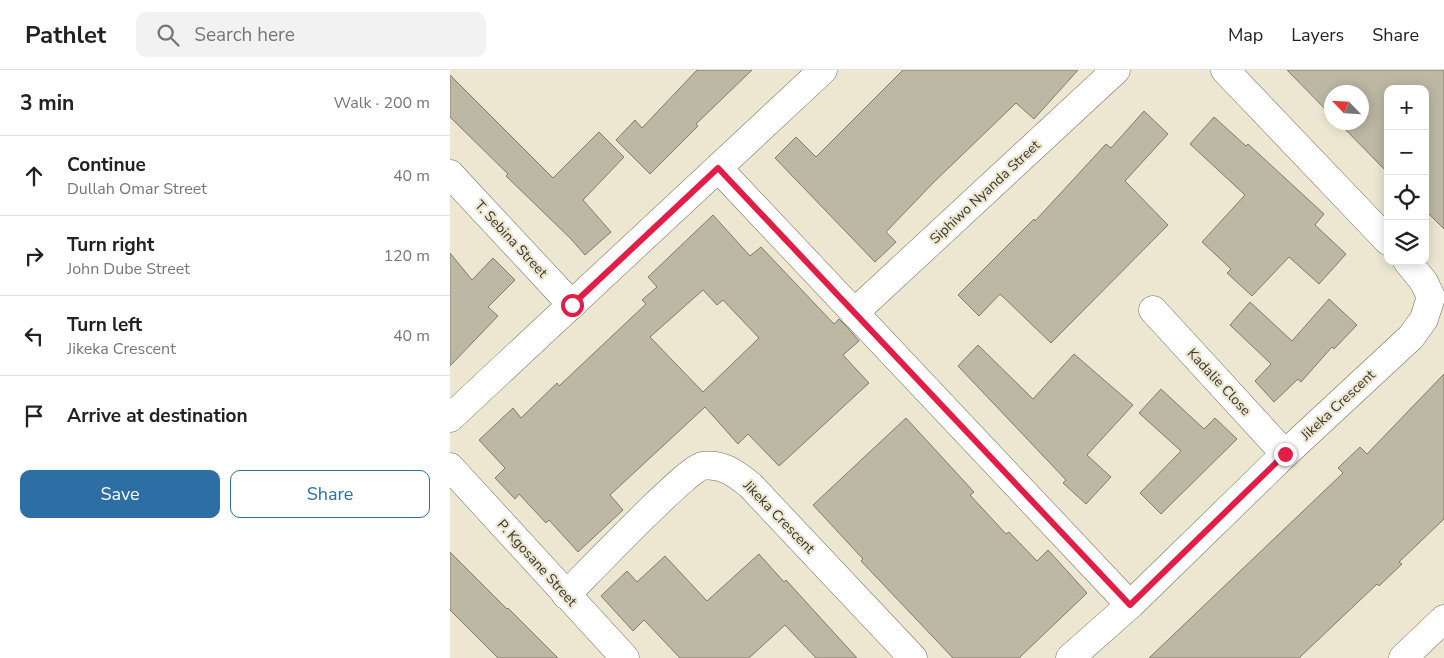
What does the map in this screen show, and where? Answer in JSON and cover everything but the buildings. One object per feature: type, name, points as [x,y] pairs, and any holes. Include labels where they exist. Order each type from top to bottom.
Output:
[{"type":"street","points":[[450,418],[823,70]]},
{"type":"street","name":"Siphiwo Nyanda Street","points":[[854,313],[1116,70]]},
{"type":"street","points":[[1225,70],[1384,237]]},
{"type":"street","points":[[718,168],[1130,605]]},
{"type":"street","name":"T. Sebina Street","points":[[450,174],[572,305]]},
{"type":"street","name":"Jikeka Crescent","points":[[1070,658],[1130,605],[1285,454],[1411,337],[1424,319],[1431,297],[1424,282],[1410,265]]},
{"type":"street","name":"Kadalie Close","points":[[1153,310],[1285,454]]},
{"type":"street","name":"Jikeka Crescent","points":[[566,596],[674,487],[700,466],[718,465],[734,472],[750,485],[913,658]]},
{"type":"street","name":"P. Kgosane Street","points":[[450,467],[566,596],[625,658]]},
{"type":"street","points":[[1403,658],[1444,619]]},
{"type":"route","points":[[572,305],[718,168],[1130,605],[1285,454]]}]
